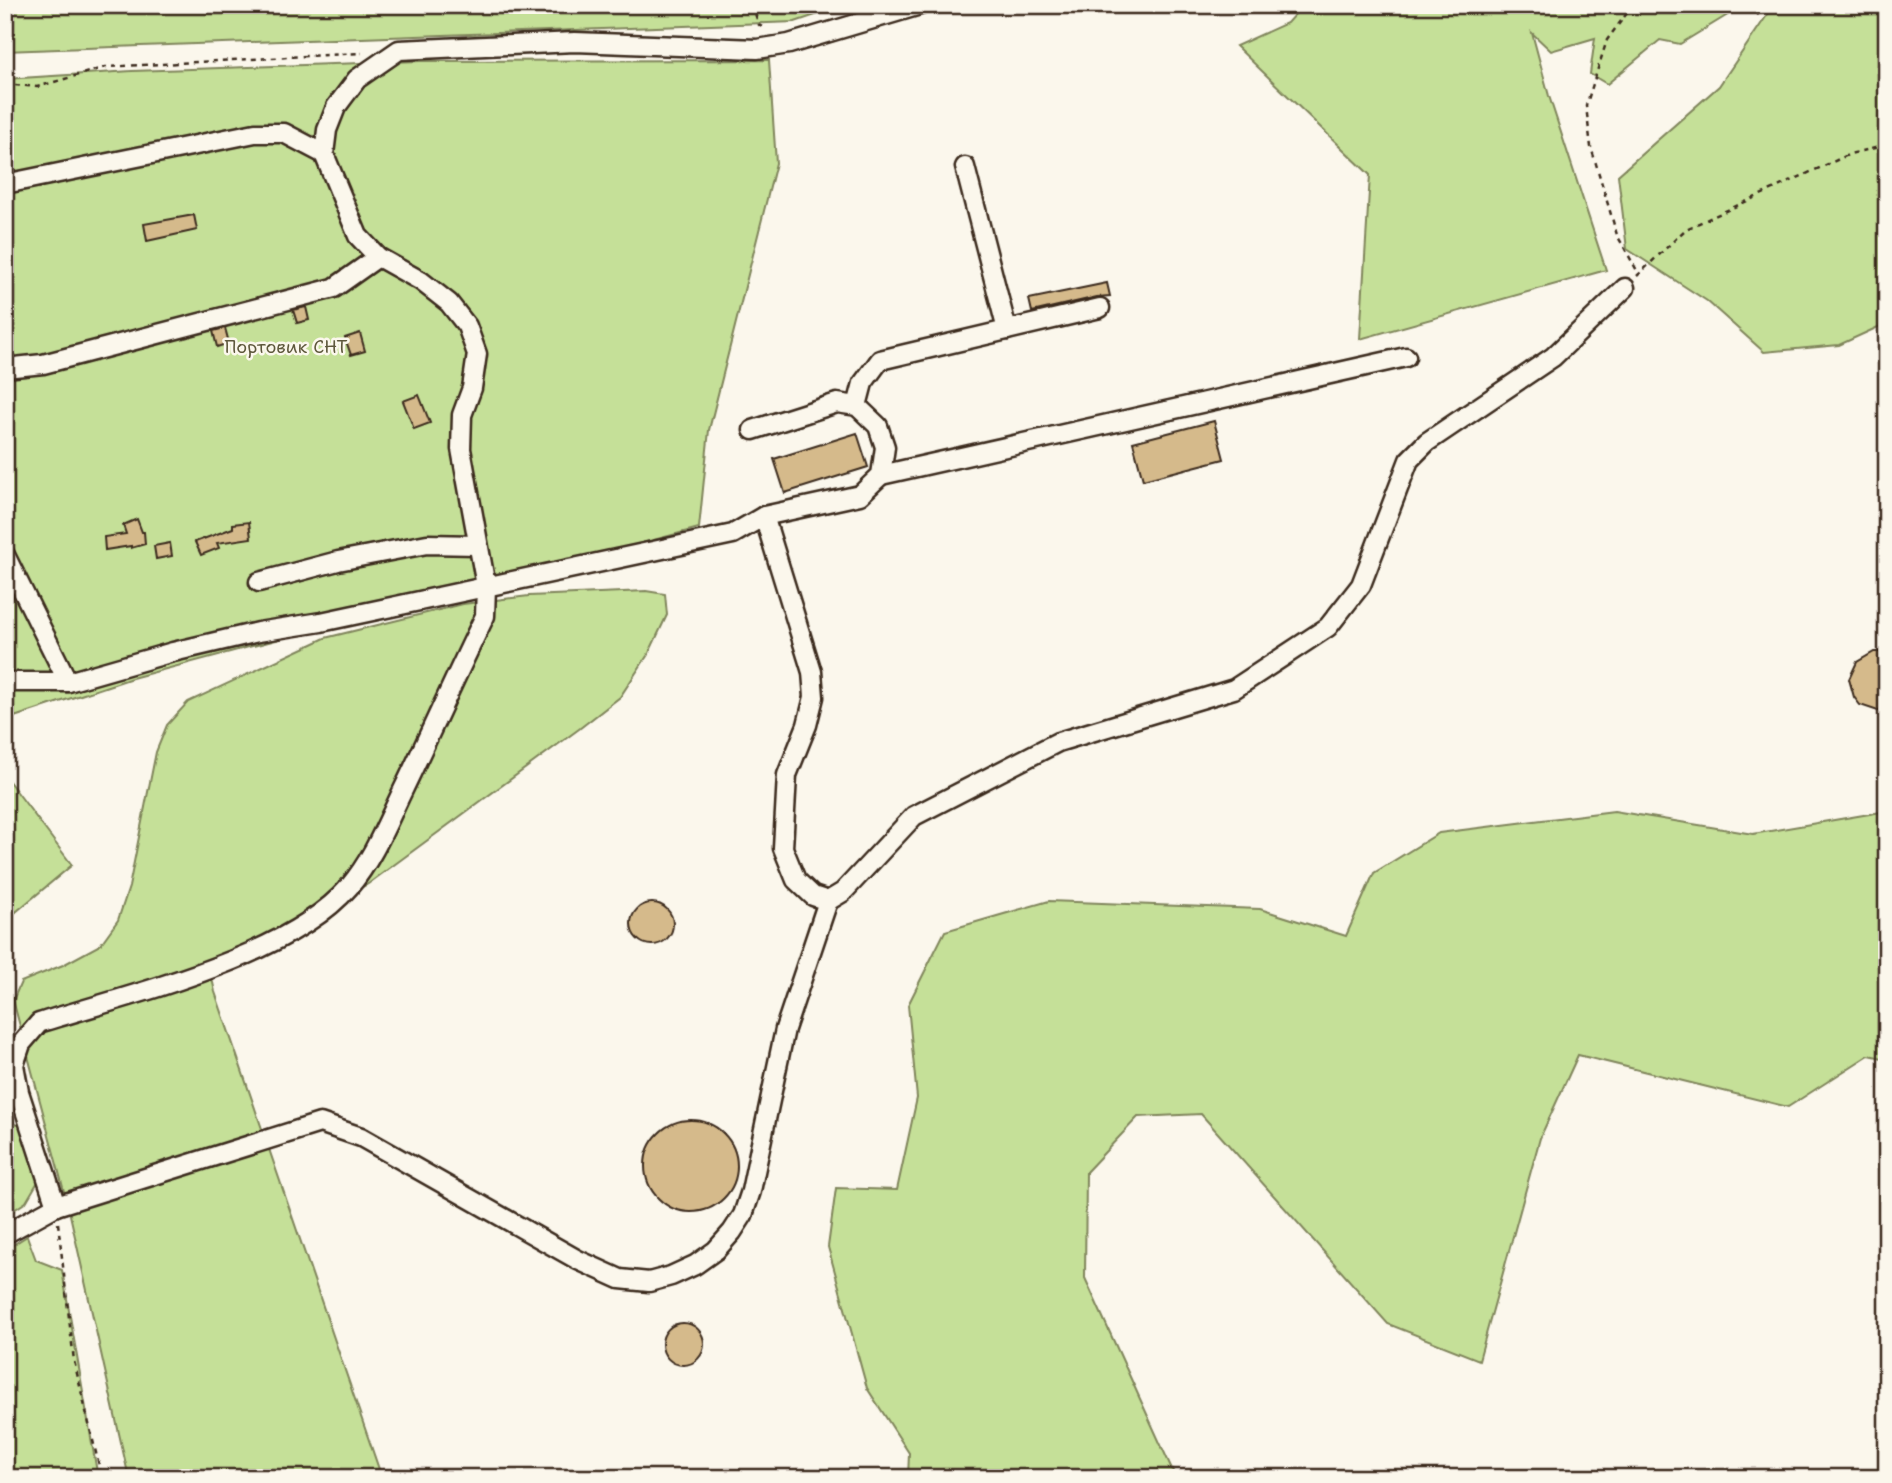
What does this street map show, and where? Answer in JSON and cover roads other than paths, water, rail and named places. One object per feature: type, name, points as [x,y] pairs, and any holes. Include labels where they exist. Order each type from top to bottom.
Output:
[{"type":"street","points":[[56,1206],[19,1092],[14,1065],[21,1044],[40,1023],[233,960],[293,930],[327,909],[349,886],[377,844],[485,616],[486,586],[461,449],[462,415],[472,388],[477,354],[467,326],[449,303],[421,282],[378,257],[358,236],[324,154],[327,130],[335,107],[357,79],[399,50],[575,42],[757,49],[789,44],[920,5]]},
{"type":"street","points":[[5,184],[255,133],[284,133],[324,154]]},
{"type":"street","points":[[965,167],[1007,330]]},
{"type":"street","points":[[5,368],[43,364],[334,288],[378,257]]},
{"type":"street","points":[[5,1234],[56,1206],[320,1123],[361,1137],[578,1260],[620,1279],[649,1282],[695,1265],[716,1250],[743,1215],[751,1191],[785,1029],[828,901],[843,892],[914,816],[1058,742],[1234,690],[1328,627],[1361,585],[1409,460],[1427,442],[1553,357],[1625,288]]},
{"type":"street","points":[[857,406],[863,383],[880,360],[1100,308]]},
{"type":"street","points":[[5,682],[68,682],[173,652],[258,632],[321,622],[733,534],[764,516],[860,495],[881,475],[1406,357]]},
{"type":"street","points":[[753,430],[837,402],[857,406],[878,426],[885,447],[881,475]]},
{"type":"street","points":[[764,516],[812,672],[814,697],[807,725],[786,775],[783,848],[796,880],[813,896],[828,901]]},
{"type":"street","points":[[259,582],[338,561],[427,544],[477,545]]},
{"type":"street","points":[[5,555],[68,682]]},
{"type":"park label","name":"Портовик СНТ","points":[[286,347]]}]
